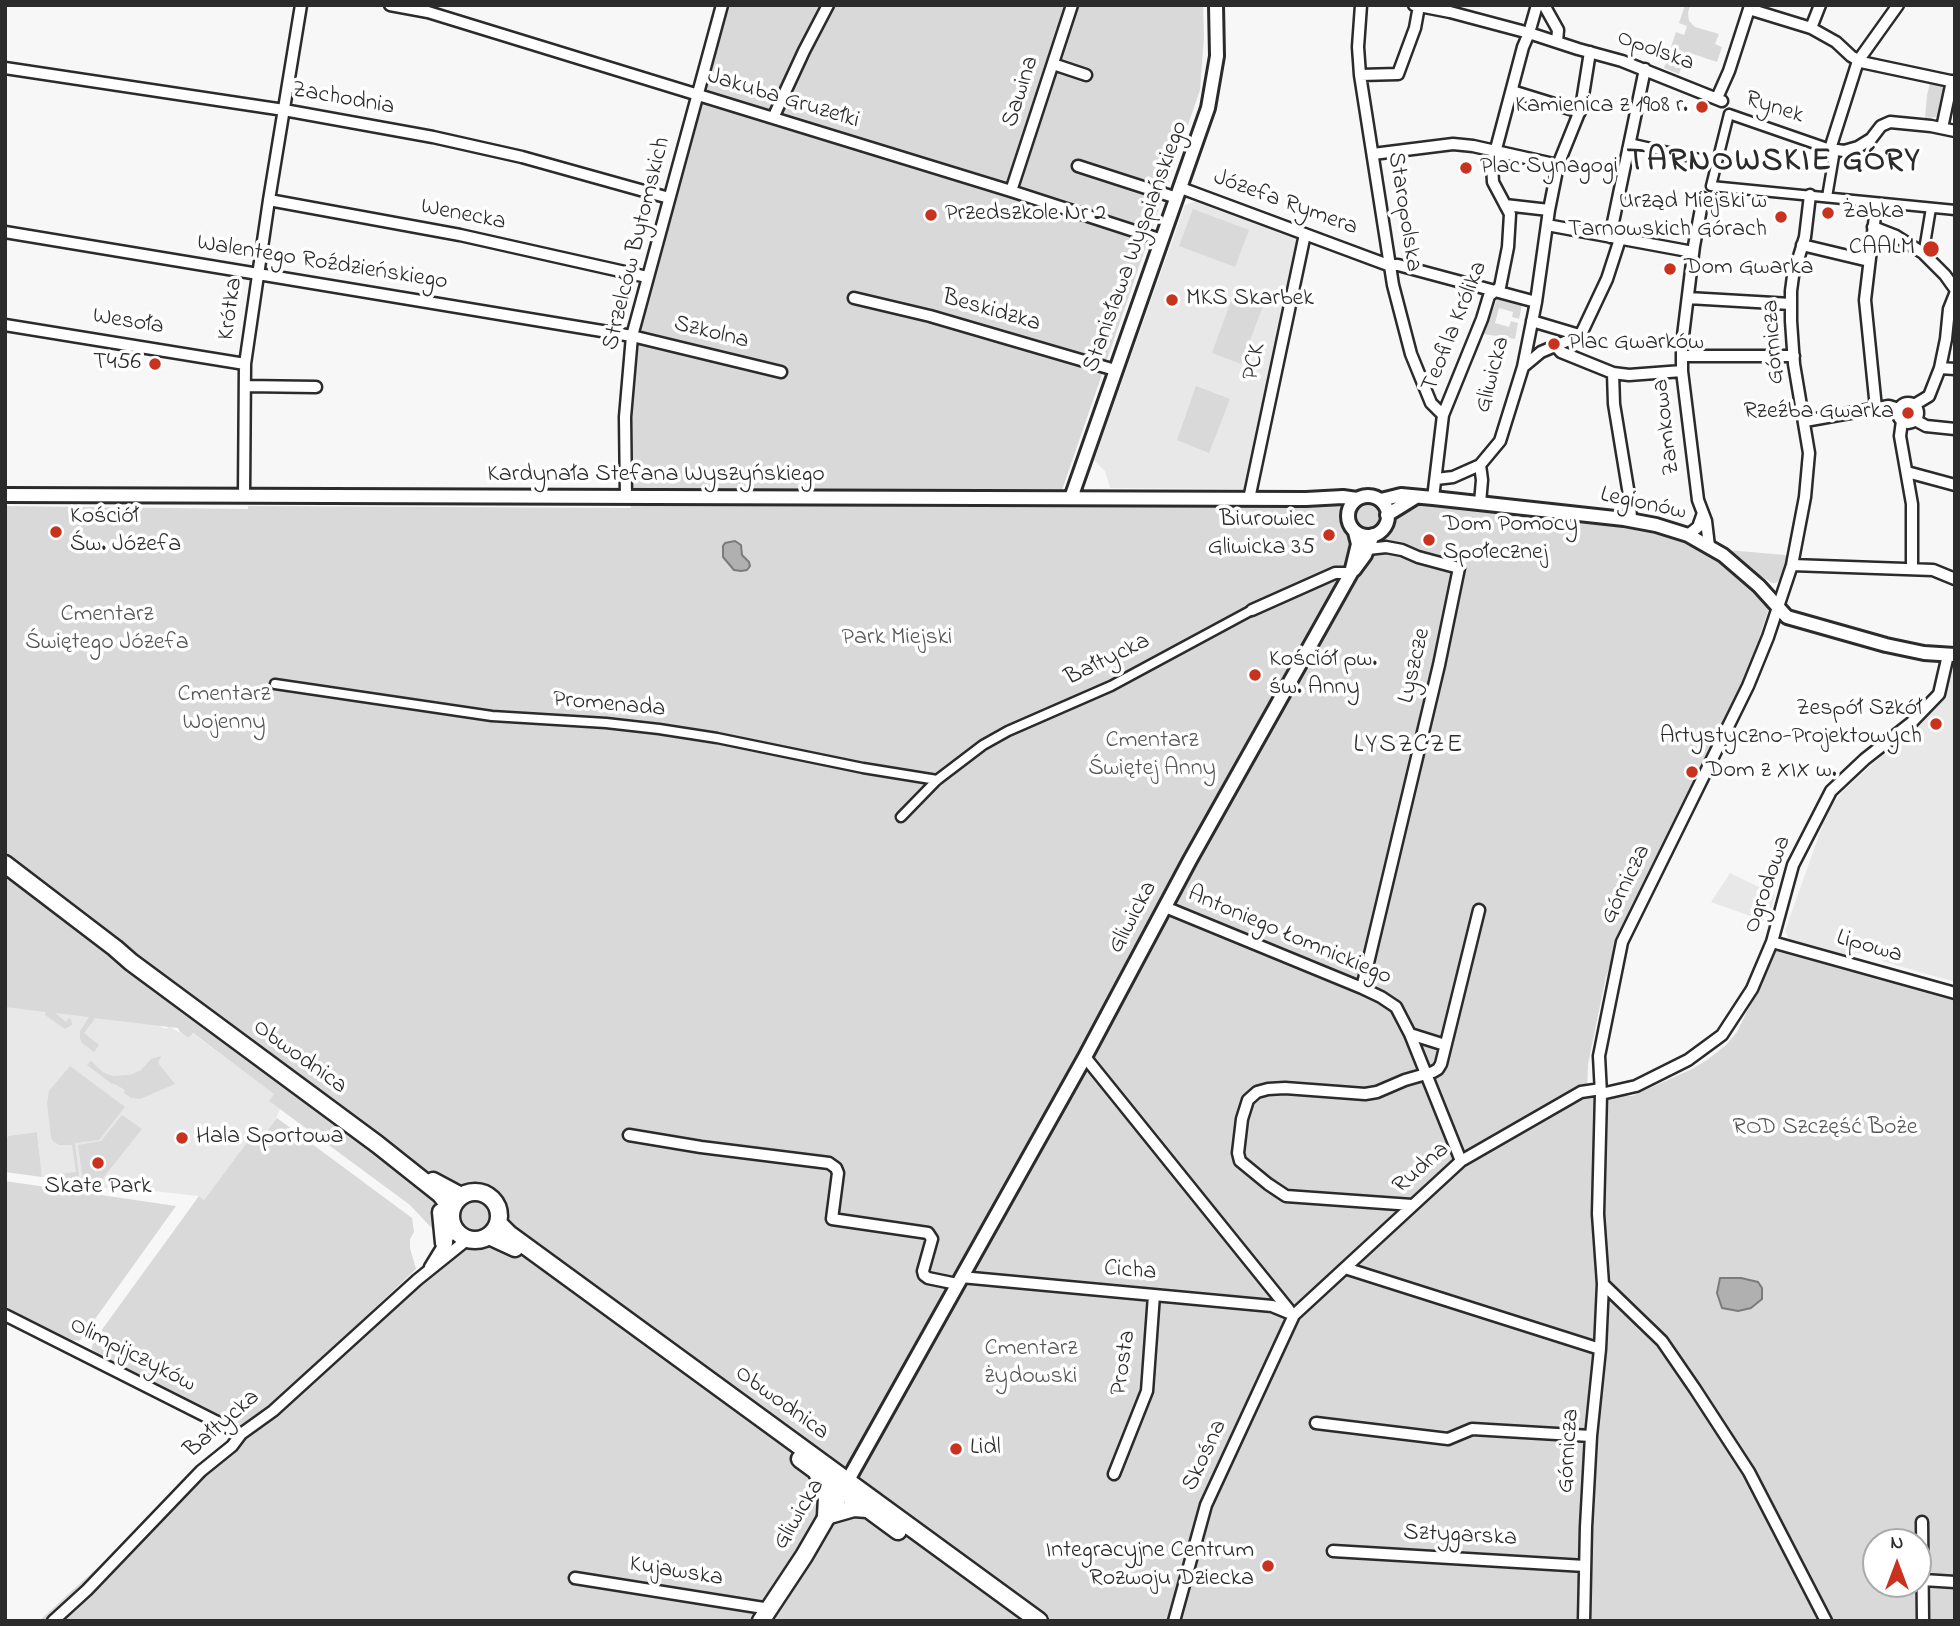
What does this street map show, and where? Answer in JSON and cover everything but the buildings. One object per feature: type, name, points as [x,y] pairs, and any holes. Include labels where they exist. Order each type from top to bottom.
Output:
[{"type":"main road","name":"Obwodnica","points":[[5,864],[131,962],[377,1144],[424,1183],[456,1202]]},
{"type":"main road","name":"Obwodnica","points":[[115,948],[191,999],[408,1160],[456,1202]]},
{"type":"main road","points":[[424,1183],[439,1206],[443,1218],[444,1244]]},
{"type":"main road","points":[[474,1192],[490,1197],[498,1209],[493,1230],[478,1240],[460,1235],[451,1218],[456,1202],[474,1192]]},
{"type":"main road","name":"Obwodnica","points":[[493,1230],[504,1242],[540,1263],[816,1470],[845,1485],[867,1509],[972,1585],[1028,1621]]},
{"type":"main road","name":"Obwodnica","points":[[493,1230],[509,1234],[845,1485],[1039,1621]]},
{"type":"main road","points":[[816,1470],[824,1483],[827,1516],[854,1507],[867,1509]]},
{"type":"main road","name":"Gliwicka","points":[[766,1615],[845,1485]]},
{"type":"street","name":"Krótka","points":[[244,496],[245,363],[301,5]]},
{"type":"street","name":"Jakuba Gruzełki","points":[[390,5],[428,12],[1162,240]]},
{"type":"street","name":"Strzelców Bytomskich","points":[[626,497],[625,417],[632,336],[722,5]]},
{"type":"street","points":[[773,118],[828,5]]},
{"type":"street","name":"Sawina","points":[[1011,191],[1072,5]]},
{"type":"street","name":"Stanisława Wyspiańskiego","points":[[1071,498],[1202,131],[1214,84],[1217,56],[1216,5]]},
{"type":"street","name":"Staropolska","points":[[1361,5],[1358,47],[1360,75],[1393,285],[1411,354],[1431,403],[1443,415]]},
{"type":"street","points":[[1529,33],[1537,5]]},
{"type":"street","points":[[1544,5],[1558,30],[1557,42]]},
{"type":"street","points":[[1811,28],[1820,5]]},
{"type":"street","points":[[1898,5],[1858,61],[1830,149],[1843,151],[1858,148],[1887,123],[1924,125],[1955,131]]},
{"type":"street","points":[[1360,75],[1398,74],[1415,28],[1416,6]]},
{"type":"street","name":"Opolska","points":[[1416,6],[1529,33],[1622,61],[1719,100]]},
{"type":"street","points":[[1729,114],[1719,100],[1749,7],[1811,28],[1836,42],[1858,61],[1954,81],[1942,128]]},
{"type":"street","name":"Teofila Królika","points":[[1436,479],[1443,415],[1489,296],[1500,287],[1508,247],[1510,214],[1493,182],[1494,151],[1524,41],[1529,33]]},
{"type":"street","points":[[1532,321],[1558,165],[1580,112],[1590,52]]},
{"type":"street","points":[[1053,64],[1086,75]]},
{"type":"street","name":"Zachodnia","points":[[5,68],[285,110],[433,137],[522,157],[669,198]]},
{"type":"street","points":[[1524,367],[1541,352],[1580,335],[1607,279],[1629,144],[1645,69]]},
{"type":"street","points":[[1512,90],[1580,112]]},
{"type":"street","name":"Rynek","points":[[1711,186],[1729,114],[1830,149],[1834,156],[1826,197]]},
{"type":"street","points":[[1373,154],[1453,144],[1558,165]]},
{"type":"street","points":[[1629,144],[1717,163]]},
{"type":"street","name":"Józefa Rymera","points":[[1078,166],[1179,193],[1391,265],[1536,302]]},
{"type":"street","points":[[1547,225],[1693,252],[1703,198],[1711,186],[1955,210]]},
{"type":"street","name":"Górnicza","points":[[1584,1621],[1591,1436],[1604,1284],[1598,1214],[1601,1092],[1599,1056],[1622,942],[1748,686],[1792,565],[1810,453],[1794,356],[1791,304],[1793,276],[1805,237],[1810,195]]},
{"type":"street","name":"Wenecka","points":[[269,200],[460,235],[647,277]]},
{"type":"street","points":[[1876,204],[1866,312],[1876,408]]},
{"type":"street","points":[[1505,205],[1549,210]]},
{"type":"street","points":[[1924,250],[1931,208]]},
{"type":"street","points":[[1873,227],[1896,236],[1923,253],[1940,270],[1955,292],[1949,309],[1940,368],[1929,396],[1914,405],[1905,404],[1899,409]]},
{"type":"street","name":"Walentego Roździeńskiego","points":[[5,232],[632,336]]},
{"type":"street","name":"PCK","points":[[1249,499],[1305,234]]},
{"type":"street","points":[[1802,245],[1869,261]]},
{"type":"street","name":"Zamkowa","points":[[1693,252],[1682,371],[1698,500],[1706,521],[1709,545]]},
{"type":"street","name":"Beskidzka","points":[[854,298],[930,316],[1115,370]]},
{"type":"street","points":[[1688,298],[1791,304]]},
{"type":"street","name":"Gliwicka","points":[[1480,465],[1500,441],[1524,367],[1532,321],[1580,335]]},
{"type":"street","name":"Wesoła","points":[[5,325],[245,363]]},
{"type":"street","name":"Szkolna","points":[[632,336],[780,372]]},
{"type":"street","points":[[1555,345],[1560,352],[1613,373],[1682,371]]},
{"type":"street","points":[[1683,356],[1794,356]]},
{"type":"street","points":[[1940,368],[1955,369]]},
{"type":"street","points":[[1613,373],[1614,404],[1631,520]]},
{"type":"street","points":[[245,386],[316,387]]},
{"type":"street","points":[[1902,421],[1910,423],[1915,420],[1918,413],[1914,405]]},
{"type":"street","points":[[1805,421],[1876,408],[1892,406],[1899,409]]},
{"type":"street","points":[[1899,409],[1902,421],[1900,436],[1912,504],[1912,568]]},
{"type":"street","points":[[1915,420],[1926,426],[1955,429]]},
{"type":"street","points":[[1433,498],[1436,479],[1453,477],[1480,465],[1480,503]]},
{"type":"street","points":[[1907,471],[1955,485]]},
{"type":"street","name":"Kardynała Stefana Wyszyńskiego","points":[[5,495],[1357,499]]},
{"type":"street","name":"Legionów","points":[[1381,500],[1401,495],[1656,525],[1709,545],[1746,574],[1787,617],[1870,641],[1909,650],[1951,655]]},
{"type":"street","points":[[1366,496],[1381,500],[1387,515],[1384,528],[1373,535],[1355,532],[1349,522],[1351,505],[1366,496]]},
{"type":"street","points":[[1387,515],[1416,497]]},
{"type":"street","name":"Kardynała Stefana Wyszyńskiego","points":[[1306,499],[1333,504],[1348,514]]},
{"type":"street","points":[[1688,535],[1698,527],[1703,513]]},
{"type":"street","name":"Gliwicka","points":[[845,1485],[1351,573],[1358,544],[1355,532]]},
{"type":"street","name":"Gliwicka","points":[[1351,573],[1359,565],[1373,535]]},
{"type":"street","name":"Lyszcze","points":[[1362,988],[1439,665],[1459,568],[1386,547],[1368,549]]},
{"type":"street","points":[[1792,565],[1912,568],[1933,570],[1955,579]]},
{"type":"street","name":"Bałtycka","points":[[901,817],[937,780],[983,745],[1008,731],[1111,686],[1252,610],[1335,573],[1351,573]]},
{"type":"street","name":"Ogrodowa","points":[[1601,1092],[1636,1086],[1688,1060],[1722,1035],[1752,989],[1772,942],[1793,864],[1831,791],[1911,723],[1939,694],[1951,655]]},
{"type":"street","name":"Promenada","points":[[275,684],[492,716],[659,729],[937,780]]},
{"type":"street","name":"Antoniego Łomnickiego","points":[[1165,907],[1362,988],[1396,1007],[1410,1034],[1461,1161]]},
{"type":"street","points":[[1412,1205],[1286,1196],[1240,1161],[1238,1153],[1242,1119],[1248,1100],[1257,1092],[1268,1088],[1365,1094],[1438,1069],[1479,910]]},
{"type":"street","name":"Lipowa","points":[[1772,942],[1955,993]]},
{"type":"street","points":[[1410,1034],[1445,1045]]},
{"type":"street","points":[[1085,1056],[1279,1300],[1294,1315]]},
{"type":"street","name":"Rudna","points":[[1294,1315],[1461,1161],[1581,1092],[1601,1092]]},
{"type":"street","points":[[629,1135],[829,1163],[838,1173],[832,1219],[928,1233],[932,1238],[923,1271],[925,1275],[928,1278],[959,1280]]},
{"type":"street","name":"Bałtycka","points":[[429,1270],[454,1228]]},
{"type":"street","name":"Bałtycka","points":[[53,1621],[87,1590],[195,1477],[232,1446],[241,1434],[273,1411],[429,1270],[468,1239]]},
{"type":"street","points":[[1345,1268],[1600,1349]]},
{"type":"street","name":"Cicha","points":[[959,1280],[1272,1306],[1294,1315]]},
{"type":"street","points":[[1604,1284],[1662,1340],[1695,1389],[1749,1472],[1826,1621]]},
{"type":"street","name":"Prosta","points":[[1114,1474],[1147,1391],[1154,1295]]},
{"type":"street","name":"Olimpijczyków","points":[[5,1315],[241,1434]]},
{"type":"street","name":"Skośna","points":[[1174,1621],[1206,1505],[1294,1315]]},
{"type":"street","points":[[1316,1423],[1448,1439],[1472,1429],[1591,1436]]},
{"type":"street","points":[[1922,1522],[1922,1528]]},
{"type":"street","name":"Sztygarska","points":[[1333,1551],[1585,1566]]},
{"type":"street","name":"Kujawska","points":[[575,1578],[766,1615]]},
{"type":"street","points":[[1932,1580],[1955,1581]]},
{"type":"street","points":[[1923,1598],[1923,1621]]},
{"type":"shaded area","points":[[1197,201],[1296,237],[1298,241],[1246,489],[1110,488],[1105,471],[1094,460],[1185,205]]},
{"type":"shaded area","points":[[735,541],[741,545],[742,555],[749,562],[747,570],[734,570],[723,557],[725,543]]},
{"type":"shaded area","points":[[1953,665],[1955,982],[1882,961],[1885,947],[1869,943],[1868,954],[1856,953],[1851,956],[1789,939],[1785,931],[1823,824],[1833,804],[1842,792],[1936,706],[1949,684]]},
{"type":"shaded area","points":[[1730,873],[1775,895],[1767,922],[1711,902]]},
{"type":"shaded area","points":[[5,906],[156,1020],[161,1027],[166,1029],[169,1026],[188,1038],[192,1033],[275,1094],[269,1101],[280,1109],[276,1119],[262,1137],[250,1140],[204,1200],[199,1196],[126,1188],[98,1188],[42,1177],[37,1132],[8,1136],[5,1143]]},
{"type":"shaded area","points":[[1720,1278],[1741,1278],[1758,1282],[1762,1288],[1762,1299],[1751,1308],[1738,1311],[1722,1308],[1717,1293]]},
{"type":"green space","points":[[725,5],[1203,5],[1204,37],[1200,90],[1061,493],[1435,494],[1615,514],[1671,522],[1721,549],[1774,593],[1750,666],[1627,915],[1606,977],[1588,1064],[1587,1094],[1632,1096],[1707,1060],[1737,1032],[1776,951],[1955,1001],[1955,1621],[39,1621],[321,1363],[461,1228],[457,1216],[461,1205],[226,1034],[421,1188],[434,1203],[437,1211],[439,1236],[410,1205],[269,1101],[274,1094],[193,1033],[188,1038],[178,1028],[94,1018],[84,1033],[99,1045],[94,1052],[82,1043],[80,1038],[80,1031],[89,1017],[55,1013],[66,1022],[71,1019],[72,1025],[65,1029],[45,1015],[46,1012],[5,1007],[5,506],[248,509],[248,506],[631,508],[629,425],[640,334],[654,254]]},
{"type":"green space","points":[[1685,5],[1690,5],[1689,21],[1695,27],[1719,34],[1715,44],[1722,47],[1717,62],[1687,52],[1679,74],[1664,68],[1676,32],[1684,35],[1687,26],[1679,23]]},
{"type":"green space","points":[[1930,83],[1946,87],[1940,117],[1925,118]]},
{"type":"green space","points":[[1193,209],[1249,230],[1235,267],[1179,246]]},
{"type":"green space","points":[[1233,295],[1263,306],[1241,364],[1212,353]]},
{"type":"green space","points":[[1497,299],[1522,305],[1519,319],[1512,317],[1513,312],[1499,308],[1495,323],[1509,327],[1511,321],[1518,323],[1515,339],[1484,334]]},
{"type":"green space","points":[[1196,386],[1230,399],[1209,453],[1177,440]]},
{"type":"green space","points":[[1727,550],[1785,555],[1788,558],[1783,577],[1772,583]]},
{"type":"green space","points":[[161,1056],[158,1063],[175,1084],[140,1099],[131,1098],[124,1093],[125,1090],[112,1084],[87,1065],[91,1061],[104,1073],[113,1076],[130,1075],[141,1070],[151,1059]]},
{"type":"green space","points":[[70,1066],[125,1107],[99,1140],[75,1143],[80,1184],[45,1176],[76,1172],[72,1145],[59,1145],[51,1138],[47,1103],[49,1091]]},
{"type":"green space","name":"Skate Park","points":[[122,1115],[142,1129],[99,1183],[83,1181],[78,1145],[101,1141]]},
{"type":"green space","points":[[277,1118],[412,1218],[414,1232],[410,1239],[410,1248],[416,1269],[254,1422],[237,1426],[98,1359],[92,1348],[93,1342],[199,1196],[204,1200],[249,1140],[262,1137]]},
{"type":"green space","points":[[37,1132],[42,1177],[5,1172],[5,1143],[8,1136]]},
{"type":"green space","points":[[5,1181],[176,1206],[80,1340],[71,1341],[59,1337],[5,1306]]},
{"type":"place","name":"Kamienica z 1908 r.","points":[[1702,107]]},
{"type":"place","name":"Plac Synagogi","points":[[1466,168]]},
{"type":"place","name":"Żabka","points":[[1828,213]]},
{"type":"place","name":"Przedszkole Nr 2","points":[[931,215]]},
{"type":"place","name":"Urząd Miejski w Tarnowskich Górach","points":[[1781,217]]},
{"type":"place","name":"CAALM","points":[[1931,249]]},
{"type":"place","name":"Dom Gwarka","points":[[1670,269]]},
{"type":"place","name":"MKS Skarbek","points":[[1172,300]]},
{"type":"place","name":"Plac Gwarków","points":[[1554,344]]},
{"type":"place","name":"T456","points":[[155,364]]},
{"type":"place","name":"Rzeźba Gwarka","points":[[1908,413]]},
{"type":"place","name":"Kościół Św. Józefa","points":[[56,532]]},
{"type":"place","name":"Biurowiec Gliwicka 35","points":[[1329,535]]},
{"type":"place","name":"Dom Pomocy Społecznej","points":[[1429,540]]},
{"type":"place","name":"Kościół pw. św. Anny","points":[[1255,675]]},
{"type":"place","name":"Zespół Szkół Artystyczno-Projektowych","points":[[1936,724]]},
{"type":"place","name":"Dom z XIX w.","points":[[1692,772]]},
{"type":"place","name":"Hala Sportowa","points":[[182,1138]]},
{"type":"place","name":"Skate Park","points":[[98,1163]]},
{"type":"place","name":"Lidl","points":[[956,1449]]},
{"type":"place","name":"Integracyjne Centrum Rozwoju Dziecka","points":[[1268,1566]]},
{"type":"district","name":"TARNOWSKIE GÓRY","points":[[1774,164]]},
{"type":"district","name":"LYSZCZE","points":[[1409,747]]},
{"type":"park label","name":"Cmentarz Świętego Józefa","points":[[107,630]]},
{"type":"park label","name":"Park Miejski","points":[[897,639]]},
{"type":"park label","name":"Cmentarz Wojenny","points":[[224,710]]},
{"type":"park label","name":"Cmentarz Świętej Anny","points":[[1152,756]]},
{"type":"park label","name":"ROD Szczęść Boże","points":[[1825,1129]]},
{"type":"park label","name":"Cmentarz żydowski","points":[[1031,1364]]}]
